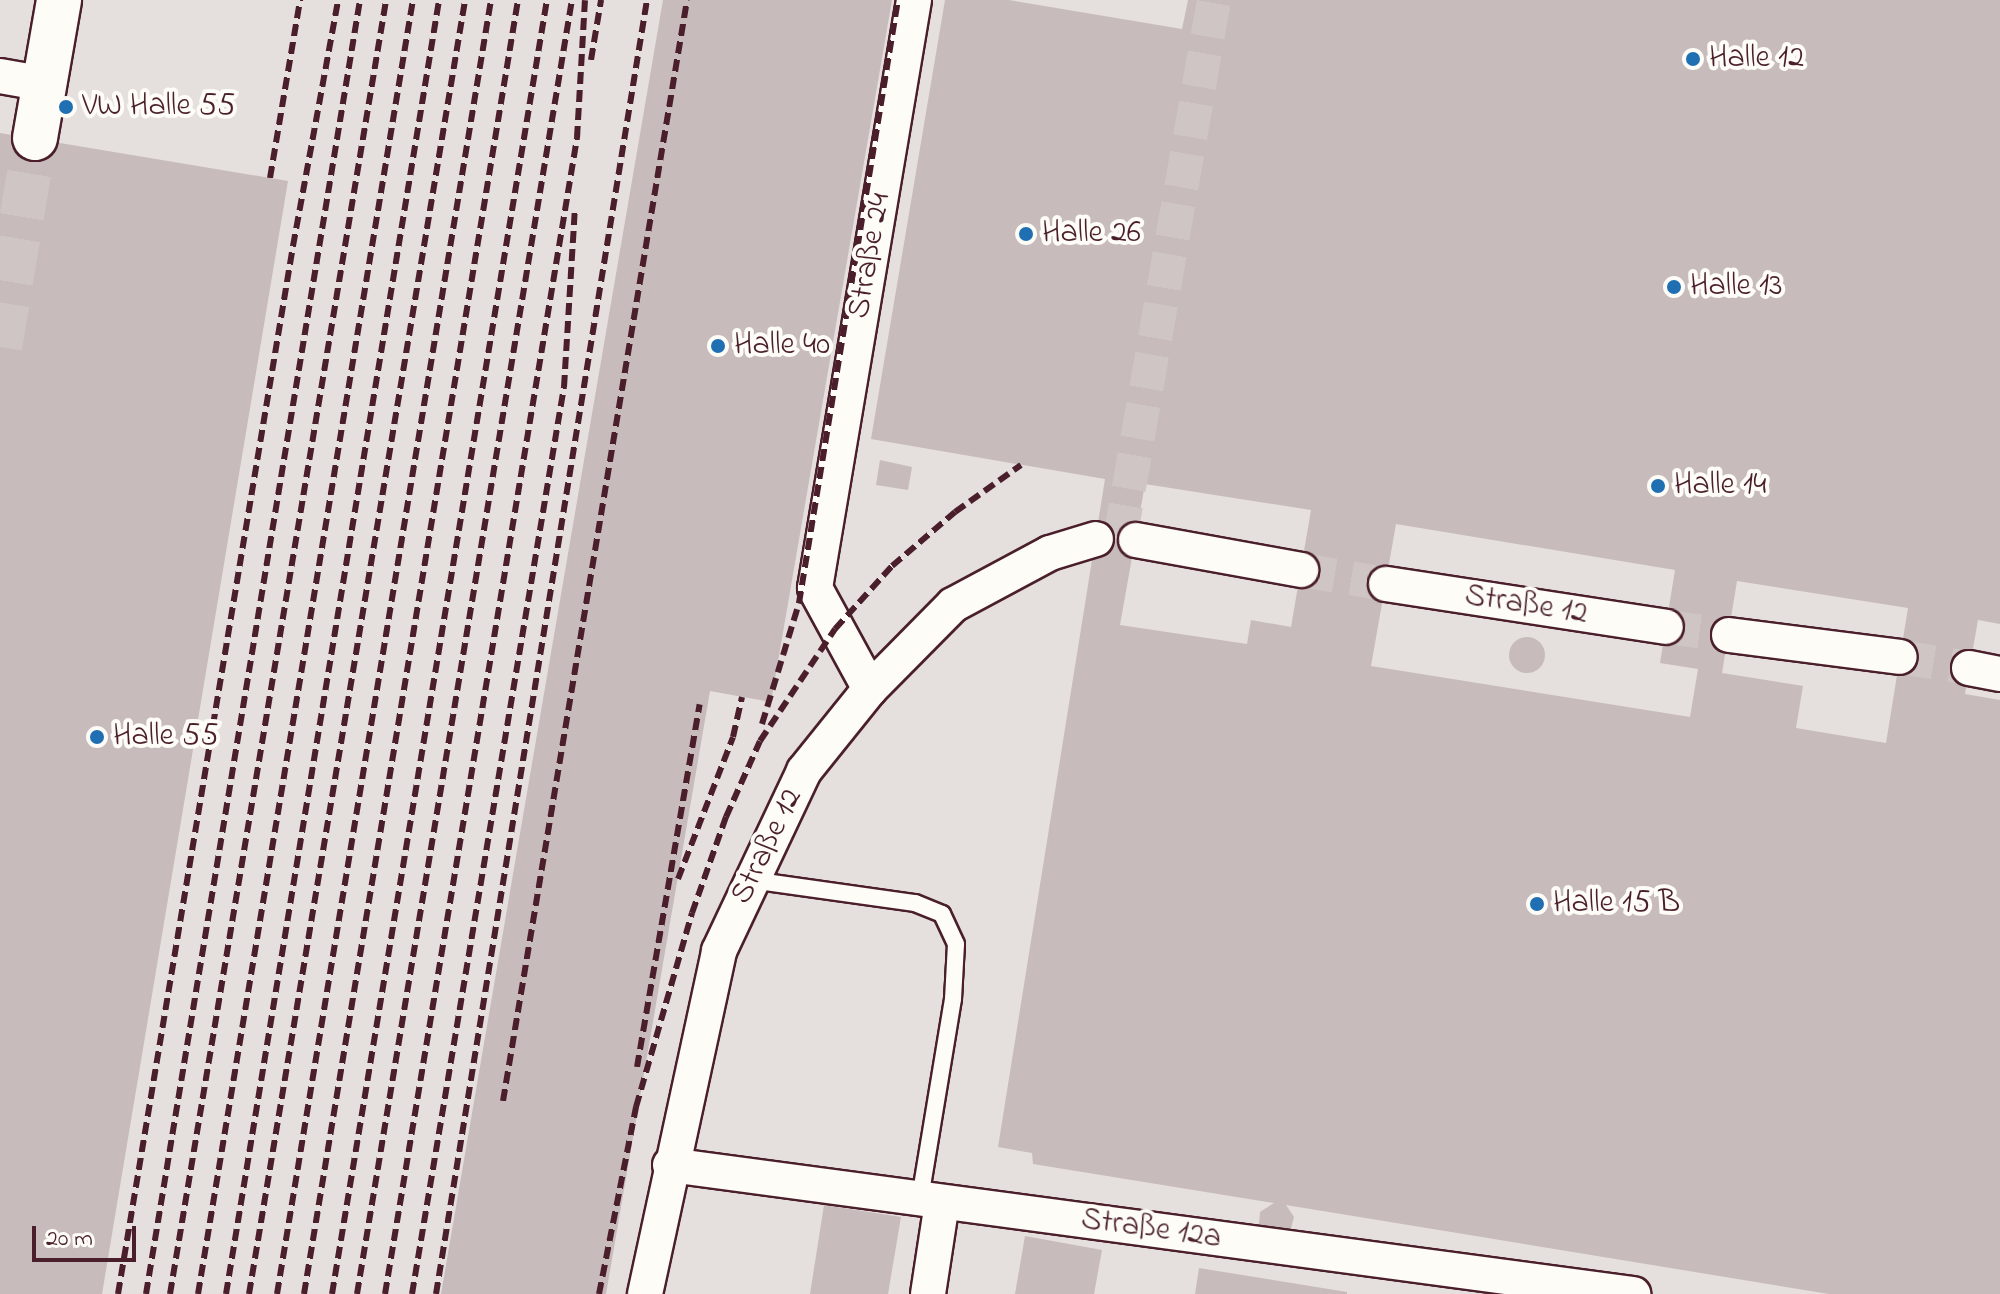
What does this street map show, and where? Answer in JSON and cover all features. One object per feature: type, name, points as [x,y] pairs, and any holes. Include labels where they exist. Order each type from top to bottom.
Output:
[{"type":"street","points":[[35,138],[59,0]]},
{"type":"street","name":"Straße 24","points":[[870,689],[815,588],[914,0]]},
{"type":"street","points":[[0,76],[45,84]]},
{"type":"street","name":"Straße 12","points":[[645,1294],[670,1165],[719,951],[804,771],[870,689],[953,605],[1050,553],[1096,539]]},
{"type":"street","points":[[1136,540],[1301,570]]},
{"type":"street","name":"Straße 12","points":[[1386,584],[1666,627]]},
{"type":"street","points":[[1729,635],[1900,657]]},
{"type":"street","name":"Straße 12a","points":[[670,1165],[1633,1294]]},
{"type":"street","points":[[928,1294],[931,1200]]},
{"type":"lane","points":[[751,880],[915,903],[942,914],[956,944],[931,1200]]},
{"type":"shaded area","points":[[0,0],[2000,0],[2000,1294],[0,1294]]},
{"type":"building","name":"Halle 40","points":[[663,0],[892,0],[771,702],[710,691],[606,1294],[441,1294]]},
{"type":"building","points":[[945,0],[1009,0],[1182,29],[1188,0],[2000,0],[2000,624],[1978,620],[1965,694],[2000,700],[2000,1294],[1829,1294],[1286,1205],[1294,1217],[1290,1232],[1264,1233],[1259,1225],[1260,1212],[1274,1203],[1033,1164],[1032,1153],[998,1147],[1105,479],[871,439]],"holes":[[[1145,484],[1311,510],[1291,627],[1251,620],[1247,644],[1120,625]],[[1396,524],[1675,570],[1660,663],[1698,669],[1690,717],[1371,666]],[[1737,581],[1908,608],[1886,743],[1796,728],[1803,686],[1722,673]]]},
{"type":"building","name":"Halle 55","points":[[0,133],[288,181],[102,1294],[0,1294]]},
{"type":"building","points":[[880,460],[912,467],[908,490],[876,485]]},
{"type":"building","points":[[1527,637],[1539,643],[1545,655],[1539,667],[1527,673],[1515,667],[1509,655],[1515,643]]},
{"type":"building","points":[[824,1205],[901,1217],[888,1294],[810,1294]]},
{"type":"building","points":[[1025,1236],[1102,1250],[1094,1294],[1015,1294]]},
{"type":"building","points":[[1199,1268],[1347,1292],[1347,1294],[1195,1294]]},
{"type":"tunnel","points":[[1120,539],[1214,0]]},
{"type":"tunnel","points":[[0,347],[35,138]]},
{"type":"tunnel","points":[[1301,570],[1386,584]]},
{"type":"tunnel","points":[[1666,627],[1729,635]]},
{"type":"tunnel","points":[[1900,657],[1969,668]]},
{"type":"railway","points":[[270,178],[300,0]]},
{"type":"railway","points":[[118,1294],[293,246],[338,0]]},
{"type":"railway","points":[[146,1294],[360,0]]},
{"type":"railway","points":[[170,1294],[386,0]]},
{"type":"railway","points":[[198,1294],[413,0]]},
{"type":"railway","points":[[226,1294],[439,0]]},
{"type":"railway","points":[[249,1294],[465,0]]},
{"type":"railway","points":[[277,1294],[491,0]]},
{"type":"railway","points":[[304,1294],[518,0]]},
{"type":"railway","points":[[332,1294],[547,0]]},
{"type":"railway","points":[[357,1294],[572,0]]},
{"type":"railway","points":[[385,1294],[577,138],[585,0]]},
{"type":"railway","points":[[591,60],[601,0]]},
{"type":"railway","points":[[436,1294],[647,0]]},
{"type":"railway","points":[[503,1101],[687,0]]},
{"type":"railway","points":[[762,724],[799,603],[898,0]]},
{"type":"railway","points":[[412,1294],[564,387],[575,207]]},
{"type":"railway","points":[[599,1294],[636,1107],[692,913],[726,817],[760,741],[835,629],[892,566],[955,512],[1021,465]]},
{"type":"railway","points":[[678,879],[733,737],[742,697]]},
{"type":"railway","points":[[637,1067],[700,704]]},
{"type":"place","name":"Halle 12","points":[[1693,59]]},
{"type":"place","name":"VW Halle 55","points":[[66,107]]},
{"type":"place","name":"Halle 26","points":[[1026,234]]},
{"type":"place","name":"Halle 13","points":[[1674,287]]},
{"type":"place","name":"Halle 40","points":[[718,346]]},
{"type":"place","name":"Halle 14","points":[[1658,486]]},
{"type":"place","name":"Halle 55","points":[[97,737]]},
{"type":"place","name":"Halle 15 B","points":[[1537,904]]}]
